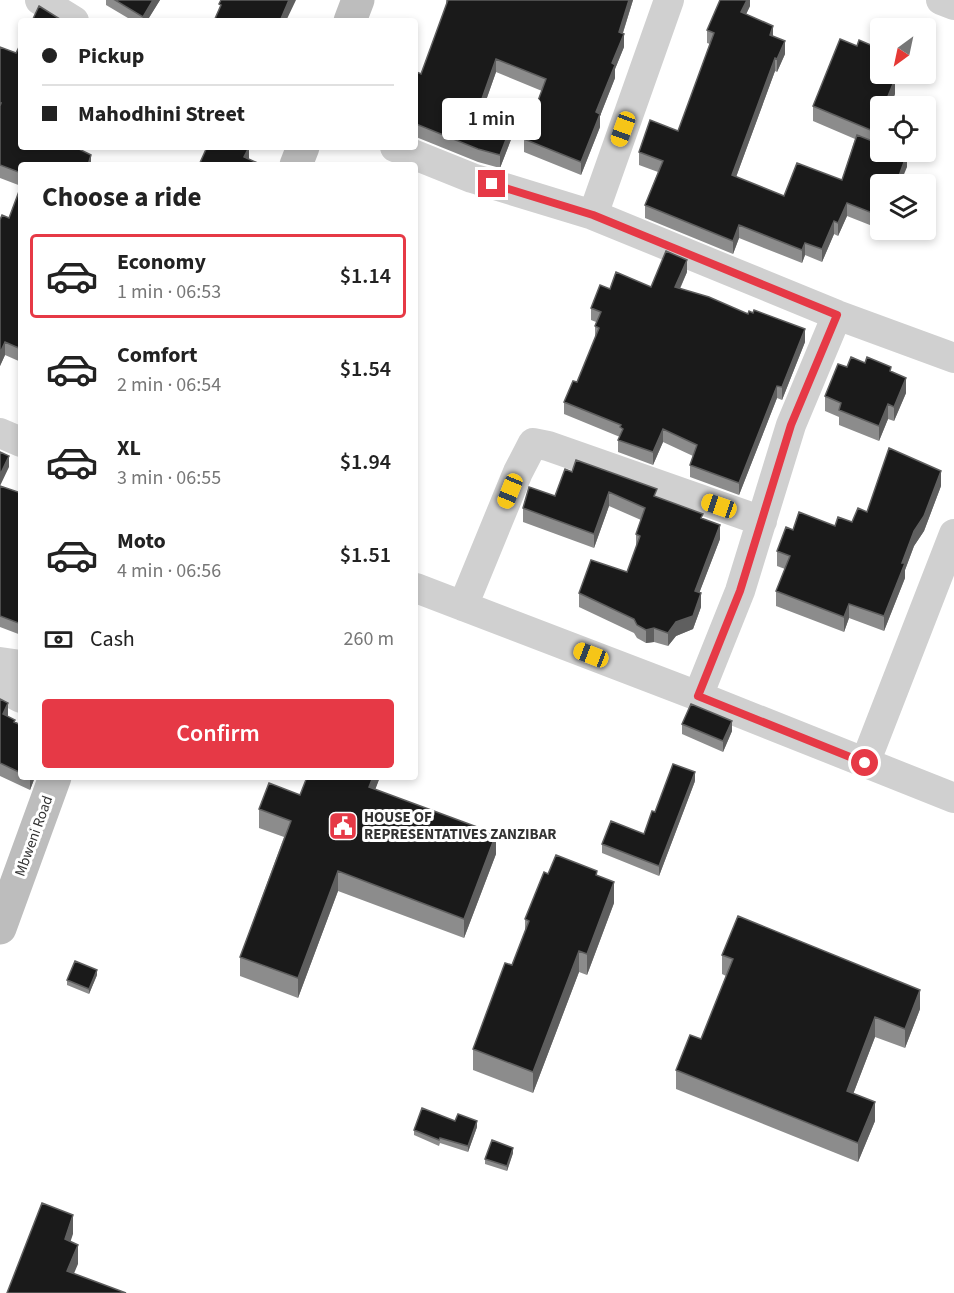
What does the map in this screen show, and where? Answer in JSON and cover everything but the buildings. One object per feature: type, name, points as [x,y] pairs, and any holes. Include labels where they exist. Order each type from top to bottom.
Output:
[{"type":"street","points":[[40,0],[69,18]]},
{"type":"street","points":[[351,18],[358,0]]},
{"type":"street","points":[[593,215],[669,0]]},
{"type":"street","points":[[941,0],[954,5]]},
{"type":"street","points":[[402,150],[472,178],[593,215],[837,315],[954,358]]},
{"type":"street","points":[[698,696],[740,591],[791,425],[837,315]]},
{"type":"street","points":[[0,433],[18,441]]},
{"type":"street","points":[[463,606],[518,472],[533,443],[548,446],[762,521]]},
{"type":"street","points":[[865,763],[947,573],[954,534]]},
{"type":"street","points":[[418,589],[698,696],[954,798]]},
{"type":"street","points":[[0,662],[18,665]]},
{"type":"street","points":[[0,687],[18,696]]},
{"type":"street","name":"Mbweni Road","points":[[0,928],[54,780]]},
{"type":"place","name":"HOUSE OF REPRESENTATIVES ZANZIBAR","points":[[343,826]]},
{"type":"route","points":[[492,184],[593,215],[837,315],[791,425],[740,591],[698,696],[865,763]]}]
